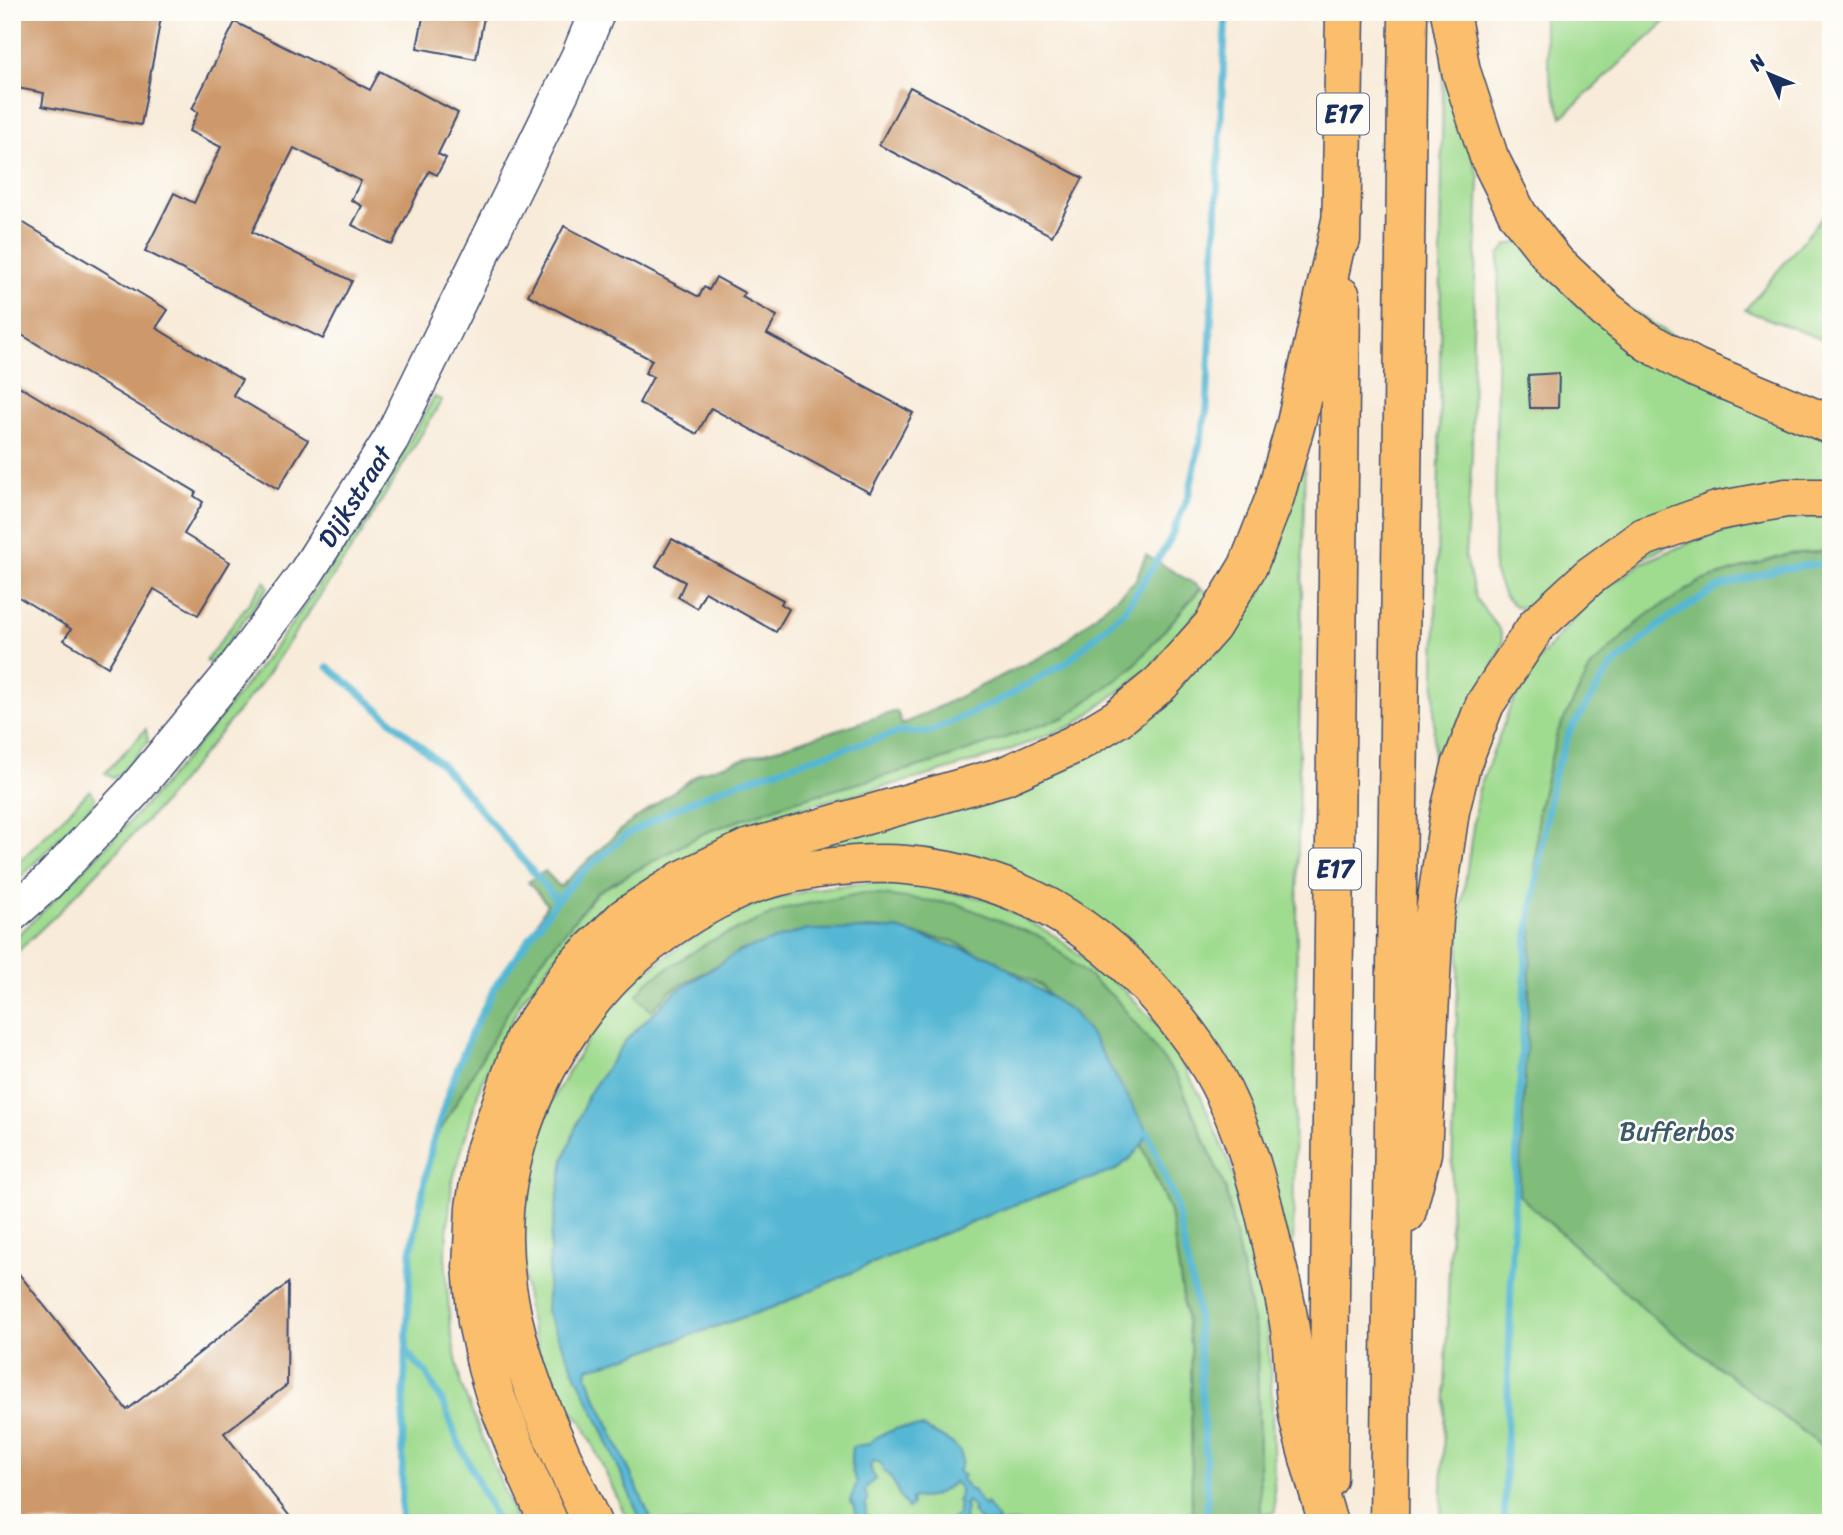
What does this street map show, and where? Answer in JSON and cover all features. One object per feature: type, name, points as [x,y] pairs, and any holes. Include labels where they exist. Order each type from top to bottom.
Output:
[{"type":"highway","name":"E17","points":[[1328,1523],[1345,12]]},
{"type":"highway","name":"E17","points":[[1389,1523],[1408,12]]},
{"type":"highway","points":[[1450,12],[1461,71],[1489,156],[1518,215],[1556,263],[1606,310],[1648,342],[1696,368],[1831,425]]},
{"type":"highway","points":[[549,1523],[495,1395],[477,1322],[472,1267],[475,1207],[484,1153],[524,1040],[574,967],[624,918],[682,880],[747,849],[1004,776],[1073,745],[1118,718],[1161,683],[1212,626],[1248,566],[1274,500],[1296,422],[1342,216]]},
{"type":"highway","points":[[1391,1266],[1422,1153],[1434,919],[1450,811],[1461,766],[1485,704],[1537,625],[1590,576],[1644,537],[1717,511],[1786,498],[1831,498]]},
{"type":"highway","points":[[592,1523],[523,1360],[505,1276],[503,1233],[507,1192],[517,1141],[532,1099],[556,1048],[590,1000],[624,964],[683,919],[741,889],[790,873],[843,866],[905,864],[960,874],[1005,887],[1064,916],[1117,954],[1156,995],[1198,1048],[1226,1096],[1263,1201],[1290,1325],[1298,1417],[1328,1523]]},
{"type":"highway","points":[[477,1322],[471,1348],[480,1385],[492,1423],[536,1523]]},
{"type":"highway","points":[[536,1396],[569,1438],[607,1523]]},
{"type":"street","name":"Dijkstraat","points":[[12,914],[47,883],[133,792],[230,675],[306,573],[391,439],[573,68],[597,12]]},
{"type":"green space","points":[[1542,12],[1676,12],[1562,117],[1551,83]]},
{"type":"green space","points":[[1443,59],[1479,178],[1473,332],[1472,456],[1465,557],[1476,599],[1500,630],[1503,642],[1434,817],[1430,813],[1439,465]]},
{"type":"green space","points":[[1831,207],[1831,343],[1745,310]]},
{"type":"green space","points":[[1507,245],[1528,245],[1831,436],[1831,486],[1789,487],[1534,611],[1516,607],[1504,596],[1494,571],[1499,255]]},
{"type":"green space","points":[[434,397],[442,400],[362,533],[262,682],[163,803],[64,907],[12,957],[12,941],[144,806],[237,696],[280,639],[361,521]]},
{"type":"green space","points":[[1298,461],[1305,464],[1291,1254],[1287,1255],[1276,1195],[1244,1107],[1188,1015],[1135,956],[1094,920],[1049,892],[990,869],[922,853],[856,851],[797,859],[752,872],[712,888],[667,913],[633,938],[604,966],[572,1003],[547,1041],[526,1083],[509,1131],[494,1217],[494,1275],[497,1298],[509,1354],[579,1523],[573,1523],[514,1388],[490,1303],[485,1266],[487,1190],[494,1152],[518,1079],[554,1013],[583,976],[635,924],[666,902],[716,875],[780,850],[976,802],[1062,769],[1096,750],[1177,683],[1228,625],[1255,582],[1268,554]]},
{"type":"green space","points":[[1831,515],[1831,551],[1789,554],[1519,1195],[1654,1318],[1831,1453],[1831,1523],[1441,1523],[1460,917],[1478,792],[1511,705],[1542,655],[1591,599],[1642,563],[1699,539],[1759,522]]},
{"type":"green space","name":"Bufferbos","points":[[1831,551],[1831,1453],[1654,1318],[1519,1195],[1538,811],[1557,733],[1591,667],[1644,617],[1701,581],[1789,554]]},
{"type":"green space","points":[[1146,555],[1201,588],[1131,669],[1065,717],[938,761],[794,801],[704,833],[597,892],[528,977],[432,1145],[471,1034],[496,985],[528,940],[547,904],[528,882],[545,871],[560,887],[624,827],[701,772],[897,711],[902,725],[1058,648],[1135,581]]},
{"type":"green space","points":[[265,581],[268,587],[212,664],[206,661]]},
{"type":"green space","points":[[1201,588],[1211,595],[1150,668],[1074,725],[999,754],[923,777],[798,808],[712,842],[625,892],[567,942],[521,1002],[481,1083],[452,1183],[445,1254],[450,1327],[461,1385],[517,1523],[401,1523],[411,1251],[432,1145],[528,977],[597,892],[704,833],[794,801],[938,761],[1065,717],[1131,669]]},
{"type":"green space","points":[[146,729],[148,742],[119,775],[113,778],[105,773]]},
{"type":"green space","points":[[90,790],[95,797],[94,803],[12,886],[12,869]]},
{"type":"green space","points":[[877,882],[927,887],[990,900],[1055,936],[1125,991],[1165,1033],[1201,1097],[1230,1164],[1248,1226],[1265,1308],[1271,1377],[1275,1512],[1260,1514],[1257,1341],[1226,1190],[1178,1078],[958,904],[709,942],[651,1010],[670,991],[734,956],[795,935],[877,928],[953,941],[1041,985],[1112,1073],[1170,1212],[1191,1349],[1192,1523],[629,1523],[582,1422],[546,1380],[528,1311],[522,1255],[524,1209],[532,1161],[549,1105],[596,1025],[644,972],[703,930],[756,904],[814,889]]},
{"type":"green space","points":[[864,893],[958,904],[1043,938],[1116,999],[1178,1078],[1226,1190],[1257,1341],[1260,1523],[1192,1523],[1191,1349],[1170,1212],[1112,1073],[1041,985],[953,941],[877,928],[795,935],[734,956],[670,991],[651,1011],[637,995],[648,981],[709,942],[786,908]]},
{"type":"water","points":[[897,929],[990,957],[1073,1012],[1095,1041],[1148,1132],[1135,1153],[1116,1170],[1008,1207],[774,1307],[588,1368],[587,1375],[593,1390],[653,1523],[642,1523],[601,1427],[546,1311],[551,1236],[564,1159],[588,1095],[626,1040],[674,993],[740,951],[804,930]]},
{"type":"water","points":[[922,1427],[958,1449],[962,1463],[958,1471],[964,1476],[961,1479],[983,1505],[986,1503],[1000,1523],[983,1523],[972,1512],[974,1509],[967,1501],[965,1519],[962,1523],[952,1523],[951,1519],[958,1514],[960,1502],[957,1501],[960,1491],[954,1482],[936,1495],[911,1500],[912,1505],[908,1509],[890,1477],[880,1463],[874,1461],[870,1464],[876,1479],[865,1491],[868,1501],[866,1523],[857,1523],[855,1507],[850,1501],[857,1482],[851,1465],[852,1447],[868,1444],[878,1436],[898,1428]]},
{"type":"building","points":[[12,12],[162,12],[141,125],[42,106],[44,93],[12,87]]},
{"type":"building","points":[[424,12],[485,12],[476,59],[417,48]]},
{"type":"building","points":[[235,22],[370,90],[380,71],[458,113],[438,154],[446,158],[437,175],[429,171],[392,245],[352,225],[362,206],[351,200],[361,181],[294,148],[252,232],[352,281],[323,339],[145,251],[174,193],[194,203],[221,147],[189,131],[198,112],[192,109]]},
{"type":"building","points":[[910,87],[1083,178],[1052,236],[879,145]]},
{"type":"building","points":[[12,216],[168,310],[156,328],[242,380],[233,395],[308,440],[278,489],[12,329]]},
{"type":"building","points":[[564,226],[699,297],[704,287],[709,290],[716,277],[745,293],[742,297],[777,316],[767,334],[913,413],[870,493],[711,408],[697,434],[639,403],[653,377],[645,373],[652,360],[528,295]]},
{"type":"building","points":[[1559,373],[1558,408],[1530,408],[1528,375]]},
{"type":"building","points":[[12,382],[196,492],[194,496],[203,502],[184,534],[230,562],[198,615],[154,589],[108,667],[64,640],[71,629],[12,593]]},
{"type":"building","points":[[672,539],[783,600],[781,604],[789,609],[776,632],[705,592],[697,608],[678,597],[685,582],[656,566]]},
{"type":"building","points":[[12,1265],[127,1410],[288,1283],[287,1385],[224,1433],[295,1523],[12,1523]]},
{"type":"waterway","points":[[401,1523],[411,1251],[432,1145],[471,1034],[496,985],[557,900],[583,872],[625,836],[672,810],[725,787],[810,759],[900,732],[929,732],[1000,700],[1067,662],[1125,610],[1169,542],[1189,494],[1207,409],[1226,12]]},
{"type":"waterway","points":[[1504,1523],[1512,1251],[1527,941],[1553,777],[1570,731],[1611,667],[1667,619],[1719,587],[1780,569],[1831,562]]},
{"type":"waterway","points":[[328,667],[442,765],[557,900]]},
{"type":"waterway","points":[[1148,1132],[1175,1202],[1197,1308],[1207,1523]]},
{"type":"waterway","points":[[406,1352],[426,1373],[444,1405],[457,1439],[498,1523]]}]
